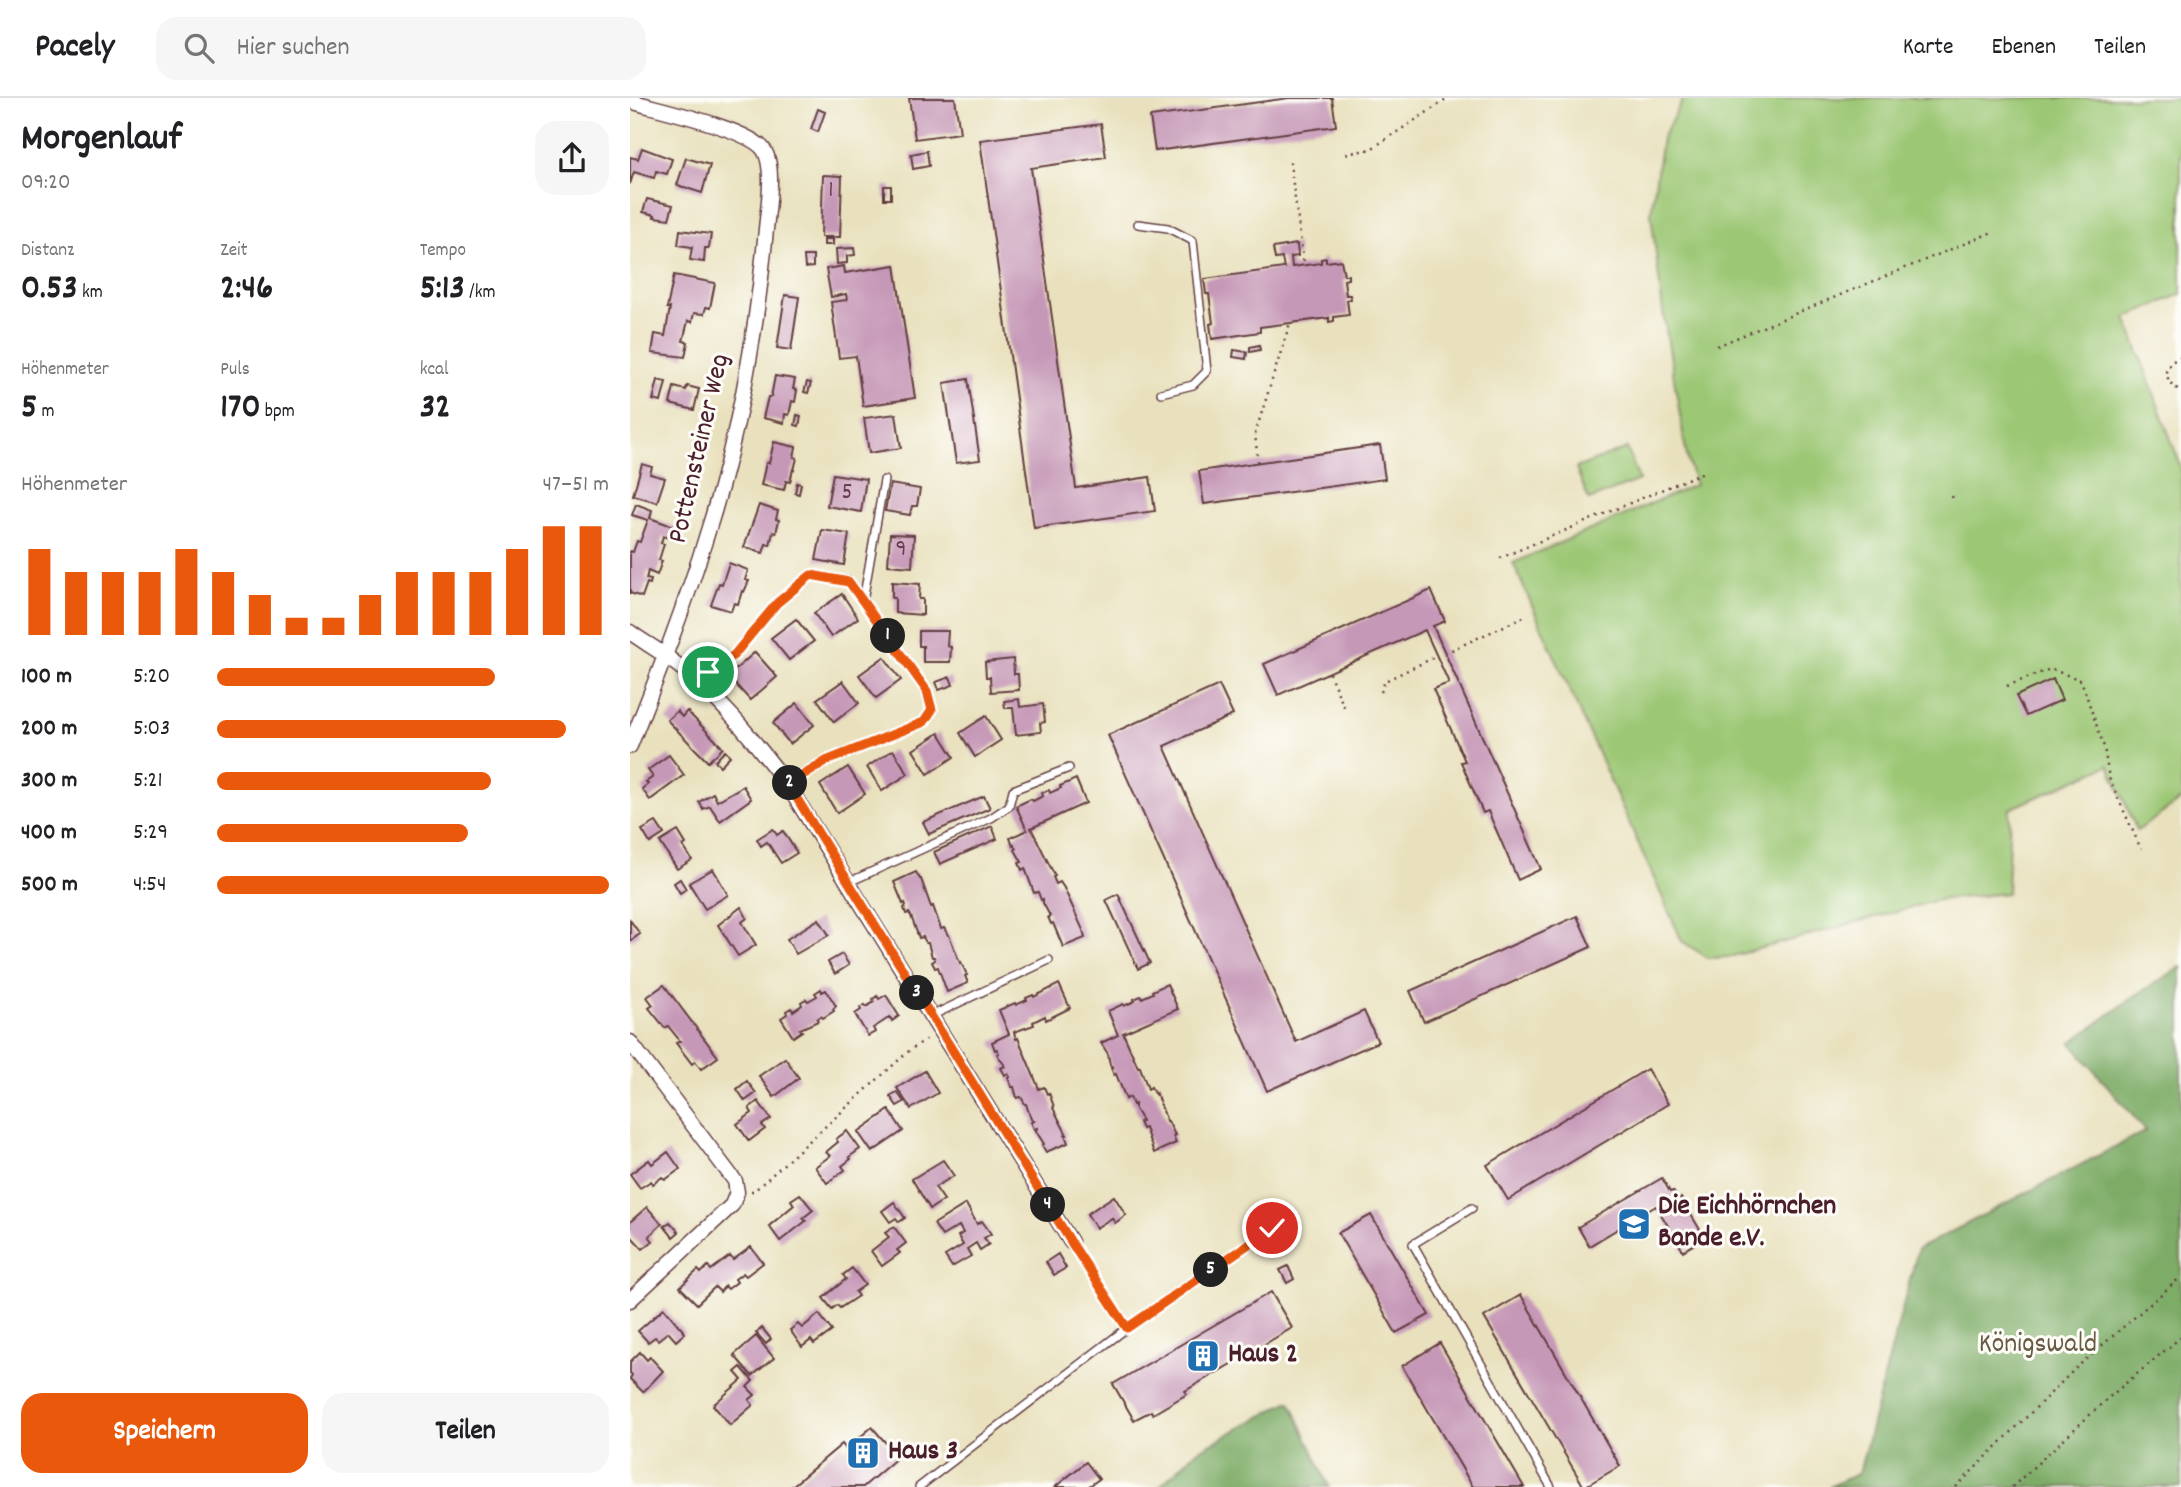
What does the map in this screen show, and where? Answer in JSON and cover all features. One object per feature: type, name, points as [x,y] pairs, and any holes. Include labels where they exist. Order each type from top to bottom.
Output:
[{"type":"street","name":"Pottensteiner Weg","points":[[630,101],[736,132],[756,142],[765,152],[769,167],[762,274],[739,411],[709,529],[666,656],[630,746]]},
{"type":"street","points":[[630,632],[666,656],[697,682],[752,738],[788,784],[1071,1242]]},
{"type":"street","points":[[630,1042],[735,1181],[737,1192],[732,1205],[630,1300]]},
{"type":"lane","points":[[1138,224],[1168,228],[1193,241],[1207,371],[1193,385],[1161,393]]},
{"type":"lane","points":[[863,601],[884,480]]},
{"type":"lane","points":[[697,682],[734,655],[777,603],[811,575],[849,582],[927,691],[932,710],[924,722],[826,761],[788,784]]},
{"type":"lane","points":[[849,882],[991,818],[1009,806],[1013,790],[1069,768]]},
{"type":"lane","points":[[931,1016],[1049,960]]},
{"type":"lane","points":[[1472,1208],[1413,1244],[1550,1487]]},
{"type":"lane","points":[[919,1487],[1127,1328],[1272,1228]]},
{"type":"lane","points":[[1071,1242],[1127,1328]]},
{"type":"path","points":[[1346,154],[1371,149],[1449,98]]},
{"type":"path","points":[[1290,162],[1304,265]]},
{"type":"path","points":[[1717,346],[1995,231]]},
{"type":"path","points":[[1258,462],[1255,434],[1290,323]]},
{"type":"path","points":[[2181,357],[2171,362],[2166,371],[2169,382],[2181,390]]},
{"type":"path","points":[[1500,558],[1706,471]]},
{"type":"path","points":[[1952,496],[1954,502]]},
{"type":"path","points":[[1445,653],[1526,616]]},
{"type":"path","points":[[1381,692],[1384,681],[1437,656]]},
{"type":"path","points":[[2007,686],[2050,670],[2081,680],[2104,747],[2109,778],[2141,849]]},
{"type":"path","points":[[1329,673],[1345,709]]},
{"type":"path","points":[[737,1192],[754,1191],[911,1050],[940,1030]]},
{"type":"path","points":[[1956,1487],[2076,1368],[2181,1278]]},
{"type":"path","points":[[2012,1487],[2107,1399],[2181,1337]]},
{"type":"green space","points":[[1684,98],[2181,98],[2181,294],[2126,318],[2181,467],[2181,800],[2137,831],[2109,765],[2010,809],[2007,893],[1938,900],[1729,957],[1708,958],[1682,941],[1513,563],[1695,485],[1686,452],[1663,311],[1651,213],[1662,138]]},
{"type":"green space","points":[[1627,448],[1639,480],[1589,500],[1576,468]]},
{"type":"green space","name":"Königswald","points":[[2181,967],[2181,1487],[1829,1487],[1859,1473],[1918,1249],[2146,1131],[2071,1043],[2136,995]]},
{"type":"green space","points":[[1290,1401],[1329,1487],[1159,1487],[1197,1451]]},
{"type":"building","points":[[909,98],[955,98],[960,133],[915,139]]},
{"type":"building","points":[[1289,98],[1332,98],[1336,126],[1155,151],[1150,117]]},
{"type":"building","points":[[818,109],[825,112],[818,132],[811,129]]},
{"type":"building","points":[[1101,124],[1106,157],[1031,168],[1076,488],[1150,477],[1155,511],[1034,528],[980,140]]},
{"type":"building","points":[[642,148],[672,159],[667,174],[656,171],[654,178],[634,172],[630,184],[630,157],[638,159]]},
{"type":"building","points":[[927,151],[929,166],[913,169],[911,154]]},
{"type":"building","points":[[686,158],[710,165],[702,193],[677,185]]},
{"type":"building","points":[[823,175],[842,176],[840,237],[821,237]]},
{"type":"building","points":[[884,186],[891,186],[891,199],[884,199]]},
{"type":"building","points":[[647,199],[673,205],[669,219],[643,212]]},
{"type":"building","points":[[680,230],[711,234],[709,248],[705,248],[704,262],[690,260],[692,247],[678,245]]},
{"type":"building","points":[[824,239],[833,239],[833,245],[824,245]]},
{"type":"building","points":[[1297,244],[1298,256],[1291,257],[1292,267],[1321,263],[1321,259],[1326,258],[1326,262],[1341,260],[1344,275],[1348,275],[1348,279],[1344,280],[1346,295],[1350,295],[1351,299],[1347,300],[1349,315],[1334,317],[1334,321],[1329,322],[1329,318],[1260,327],[1260,332],[1212,339],[1210,324],[1213,323],[1204,279],[1284,268],[1282,258],[1275,259],[1273,248]]},
{"type":"building","points":[[854,248],[855,255],[847,256],[847,263],[837,264],[836,249]]},
{"type":"building","points":[[804,256],[813,256],[813,267],[805,268]]},
{"type":"building","points":[[895,265],[915,398],[863,406],[856,356],[839,358],[831,302],[847,300],[846,294],[831,297],[826,269],[844,266],[845,273]]},
{"type":"building","points":[[674,275],[715,283],[710,308],[706,307],[704,314],[694,313],[692,322],[688,321],[683,341],[688,342],[685,357],[652,353],[655,334],[665,336],[670,308],[667,308]]},
{"type":"building","points":[[785,295],[799,297],[791,350],[777,348]]},
{"type":"building","points":[[1259,345],[1260,350],[1250,352],[1250,347]]},
{"type":"building","points":[[1234,350],[1247,352],[1246,359],[1233,357]]},
{"type":"building","points":[[775,376],[795,379],[795,402],[792,401],[789,415],[785,414],[784,423],[763,418]]},
{"type":"building","points":[[968,379],[980,460],[956,463],[944,383]]},
{"type":"building","points":[[658,380],[666,382],[661,402],[653,400]]},
{"type":"building","points":[[807,382],[811,383],[808,393],[804,392]]},
{"type":"building","points":[[687,386],[699,389],[694,410],[670,404],[674,387],[686,390]]},
{"type":"building","points":[[896,414],[901,448],[869,453],[864,418]]},
{"type":"building","points":[[797,415],[801,416],[799,426],[795,425]]},
{"type":"building","points":[[774,442],[796,447],[794,470],[790,482],[786,481],[784,490],[761,485]]},
{"type":"building","points":[[1380,445],[1385,479],[1204,504],[1199,471]]},
{"type":"building","points":[[642,464],[652,467],[650,474],[665,478],[657,502],[633,495]]},
{"type":"building","points":[[833,474],[866,479],[861,512],[827,506]]},
{"type":"building","points":[[797,483],[801,484],[799,494],[795,493]]},
{"type":"building","points":[[890,484],[920,489],[917,506],[912,506],[910,515],[885,511]]},
{"type":"building","points":[[636,504],[652,510],[650,518],[678,528],[674,540],[663,536],[661,543],[664,544],[659,560],[662,561],[657,575],[648,571],[646,579],[651,580],[650,584],[647,583],[642,597],[630,593],[630,551],[633,552],[637,541],[640,542],[648,520],[632,515]]},
{"type":"building","points":[[759,505],[778,511],[776,519],[779,520],[776,533],[773,532],[770,545],[766,544],[763,553],[744,547]]},
{"type":"building","points":[[822,530],[849,534],[844,565],[816,560]]},
{"type":"building","points":[[890,534],[914,535],[912,567],[888,565]]},
{"type":"building","points":[[729,563],[748,570],[745,580],[749,581],[738,604],[734,603],[731,611],[711,605]]},
{"type":"building","points":[[892,582],[920,584],[919,599],[923,599],[923,615],[895,613]]},
{"type":"building","points":[[1431,590],[1445,621],[1433,626],[1541,869],[1518,880],[1488,811],[1483,813],[1461,762],[1465,761],[1433,689],[1449,683],[1425,630],[1278,695],[1264,664]]},
{"type":"building","points":[[842,594],[858,618],[831,637],[814,613]]},
{"type":"building","points":[[796,619],[814,641],[789,660],[771,638]]},
{"type":"building","points":[[919,631],[948,631],[950,662],[923,662]]},
{"type":"building","points":[[755,652],[777,677],[750,700],[728,676]]},
{"type":"building","points":[[884,657],[901,680],[876,698],[859,675]]},
{"type":"building","points":[[1013,659],[1019,690],[991,692],[985,662]]},
{"type":"building","points":[[950,677],[953,685],[939,690],[936,682]]},
{"type":"building","points":[[2053,679],[2062,700],[2026,716],[2016,696]]},
{"type":"building","points":[[843,681],[859,703],[834,722],[817,699]]},
{"type":"building","points":[[1219,685],[1233,715],[1164,746],[1296,1042],[1364,1011],[1378,1042],[1267,1091],[1108,735]]},
{"type":"building","points":[[1019,699],[1020,707],[1043,704],[1045,722],[1040,723],[1041,732],[1016,735],[1013,708],[1005,708],[1004,701]]},
{"type":"building","points":[[797,703],[814,725],[790,744],[773,723]]},
{"type":"building","points":[[677,711],[682,717],[687,711],[723,748],[708,762],[667,720]]},
{"type":"building","points":[[986,716],[1001,740],[975,757],[960,733]]},
{"type":"building","points":[[939,733],[954,757],[928,774],[913,750]]},
{"type":"building","points":[[893,750],[908,774],[882,791],[867,767]]},
{"type":"building","points":[[725,751],[730,756],[720,766],[715,761]]},
{"type":"building","points":[[669,755],[684,775],[650,800],[642,789],[653,777],[648,770]]},
{"type":"building","points":[[848,767],[865,794],[837,813],[820,785]]},
{"type":"building","points":[[1076,779],[1086,803],[1031,828],[1055,876],[1053,877],[1056,884],[1060,882],[1064,888],[1083,930],[1085,938],[1063,947],[1048,917],[1050,916],[1043,899],[1041,900],[1038,892],[1034,893],[1025,868],[1022,870],[1019,863],[1022,862],[1010,838],[1027,830],[1016,806],[1031,799],[1033,801],[1043,796],[1042,793],[1049,790],[1050,793]]},
{"type":"building","points":[[743,786],[751,799],[720,821],[710,806],[703,809],[699,802],[713,793],[717,801]]},
{"type":"building","points":[[984,796],[990,808],[929,834],[923,822]]},
{"type":"building","points":[[656,822],[664,834],[650,843],[642,830]]},
{"type":"building","points":[[992,826],[997,839],[940,864],[934,852]]},
{"type":"building","points":[[773,829],[777,835],[783,831],[797,853],[781,863],[767,842],[761,846],[757,839]]},
{"type":"building","points":[[678,831],[692,860],[677,869],[660,842]]},
{"type":"building","points":[[713,869],[728,895],[705,909],[689,883]]},
{"type":"building","points":[[916,872],[941,929],[944,928],[949,935],[967,975],[965,976],[968,983],[947,992],[938,967],[935,968],[932,962],[935,960],[928,943],[923,937],[919,938],[894,882]]},
{"type":"building","points":[[680,879],[686,889],[680,893],[674,883]]},
{"type":"building","points":[[1118,894],[1150,963],[1138,969],[1106,900]]},
{"type":"building","points":[[741,907],[747,918],[742,922],[756,945],[738,956],[718,925]]},
{"type":"building","points":[[1577,916],[1591,947],[1424,1022],[1410,991]]},
{"type":"building","points":[[819,919],[829,935],[796,954],[787,939]]},
{"type":"building","points":[[630,920],[640,934],[630,941]]},
{"type":"building","points":[[842,954],[849,965],[835,974],[828,962]]},
{"type":"building","points":[[1059,984],[1070,1008],[1046,1020],[1045,1016],[1033,1022],[1034,1025],[1014,1032],[1039,1089],[1044,1087],[1047,1094],[1049,1093],[1053,1108],[1067,1135],[1068,1143],[1046,1152],[1037,1128],[1034,1129],[1031,1122],[1034,1121],[1026,1104],[1021,1097],[1017,1098],[1008,1078],[1010,1077],[1005,1075],[1001,1068],[1005,1066],[992,1042],[1009,1034],[999,1010],[1015,1003],[1016,1005]]},
{"type":"building","points":[[1167,984],[1178,1009],[1123,1033],[1148,1089],[1151,1087],[1156,1093],[1175,1135],[1173,1136],[1176,1143],[1154,1153],[1145,1128],[1142,1129],[1139,1122],[1142,1121],[1135,1104],[1133,1105],[1130,1097],[1126,1099],[1101,1043],[1118,1035],[1108,1011],[1153,993],[1152,991]]},
{"type":"building","points":[[664,985],[718,1057],[701,1069],[695,1061],[692,1064],[676,1043],[680,1041],[649,1008],[653,1005],[647,997]]},
{"type":"building","points":[[821,989],[822,992],[826,990],[836,1006],[834,1011],[800,1029],[802,1031],[793,1037],[781,1018],[787,1014],[786,1011],[791,1008],[793,1011],[802,1005],[801,1002],[817,996],[815,993]]},
{"type":"building","points":[[886,995],[899,1016],[892,1021],[890,1017],[873,1028],[875,1032],[868,1036],[855,1014],[860,1008],[874,1002],[873,999],[877,996],[879,999]]},
{"type":"building","points":[[785,1058],[799,1078],[774,1097],[759,1076]]},
{"type":"building","points":[[1647,1069],[1668,1104],[1508,1200],[1487,1165]]},
{"type":"building","points":[[925,1071],[938,1093],[911,1109],[897,1088]]},
{"type":"building","points":[[747,1081],[756,1093],[745,1101],[737,1089]]},
{"type":"building","points":[[897,1092],[904,1102],[897,1106],[890,1096]]},
{"type":"building","points":[[758,1101],[771,1119],[762,1125],[765,1129],[749,1141],[737,1124],[752,1113],[749,1108]]},
{"type":"building","points":[[889,1110],[903,1131],[872,1152],[858,1132]]},
{"type":"building","points":[[847,1131],[860,1149],[842,1166],[845,1170],[827,1183],[815,1167],[830,1156],[826,1152],[838,1142],[836,1139]]},
{"type":"building","points":[[668,1152],[680,1169],[665,1180],[662,1177],[653,1184],[651,1181],[640,1188],[630,1174],[649,1160],[652,1164]]},
{"type":"building","points":[[943,1160],[954,1176],[935,1187],[944,1200],[930,1209],[912,1179]]},
{"type":"building","points":[[1662,1178],[1670,1192],[1673,1191],[1679,1200],[1681,1198],[1705,1238],[1683,1251],[1656,1206],[1589,1246],[1578,1227]]},
{"type":"building","points":[[800,1194],[813,1210],[803,1218],[806,1221],[780,1241],[769,1226],[794,1205],[791,1200]]},
{"type":"building","points":[[1114,1196],[1126,1215],[1115,1223],[1112,1218],[1096,1228],[1087,1214]]},
{"type":"building","points":[[894,1202],[905,1218],[899,1222],[896,1218],[890,1222],[882,1211]]},
{"type":"building","points":[[966,1204],[977,1224],[982,1221],[991,1234],[984,1238],[989,1244],[980,1250],[976,1243],[967,1249],[971,1256],[952,1267],[945,1256],[963,1245],[958,1236],[963,1233],[959,1226],[942,1236],[934,1224]]},
{"type":"building","points":[[647,1207],[662,1224],[649,1236],[653,1241],[643,1249],[630,1235],[630,1222]]},
{"type":"building","points":[[1371,1215],[1429,1315],[1396,1333],[1338,1233]]},
{"type":"building","points":[[670,1222],[679,1232],[673,1237],[664,1226]]},
{"type":"building","points":[[894,1227],[906,1243],[897,1250],[900,1253],[882,1266],[871,1251],[889,1237],[885,1233]]},
{"type":"building","points":[[751,1247],[763,1263],[746,1276],[743,1273],[728,1289],[725,1286],[720,1292],[715,1287],[697,1304],[680,1287],[698,1270],[701,1273],[708,1266],[711,1270],[730,1256],[733,1260]]},
{"type":"building","points":[[1058,1254],[1066,1268],[1054,1275],[1046,1262]]},
{"type":"building","points":[[1288,1266],[1294,1279],[1287,1283],[1280,1270]]},
{"type":"building","points":[[852,1268],[865,1285],[855,1292],[858,1296],[840,1308],[837,1305],[832,1309],[823,1298],[846,1279],[843,1275]]},
{"type":"building","name":"Haus 2","points":[[1271,1292],[1292,1328],[1185,1391],[1187,1394],[1153,1414],[1151,1411],[1134,1420],[1113,1384]]},
{"type":"building","points":[[1521,1295],[1620,1466],[1584,1487],[1484,1317]]},
{"type":"building","points":[[664,1308],[685,1333],[676,1341],[668,1332],[658,1340],[655,1337],[648,1342],[638,1331]]},
{"type":"building","points":[[819,1314],[832,1331],[814,1344],[811,1340],[802,1347],[790,1330],[798,1324],[802,1328]]},
{"type":"building","points":[[762,1328],[771,1339],[766,1344],[756,1333]]},
{"type":"building","points":[[756,1336],[774,1358],[752,1376],[734,1355]]},
{"type":"building","points":[[1440,1343],[1524,1487],[1473,1487],[1402,1366]]},
{"type":"building","points":[[640,1352],[647,1360],[650,1357],[663,1371],[643,1392],[630,1379],[630,1362]]},
{"type":"building","points":[[741,1367],[753,1381],[747,1387],[755,1395],[749,1400],[753,1405],[730,1425],[713,1405],[742,1380],[735,1372]]},
{"type":"building","name":"Haus 3","points":[[872,1427],[898,1457],[863,1487],[791,1487],[842,1444],[846,1449]]},
{"type":"building","points":[[1086,1462],[1099,1479],[1088,1487],[1055,1487]]},
{"type":"place","name":"Die Eichhörnchen Bande e.V.","points":[[1634,1224]]},
{"type":"place","name":"Haus 2","points":[[1203,1356]]},
{"type":"place","name":"Haus 3","points":[[863,1453]]},
{"type":"route","points":[[708,672],[734,655],[777,603],[811,575],[849,582],[927,691],[932,710],[924,722],[826,761],[788,784],[1127,1328],[1272,1228]]}]
